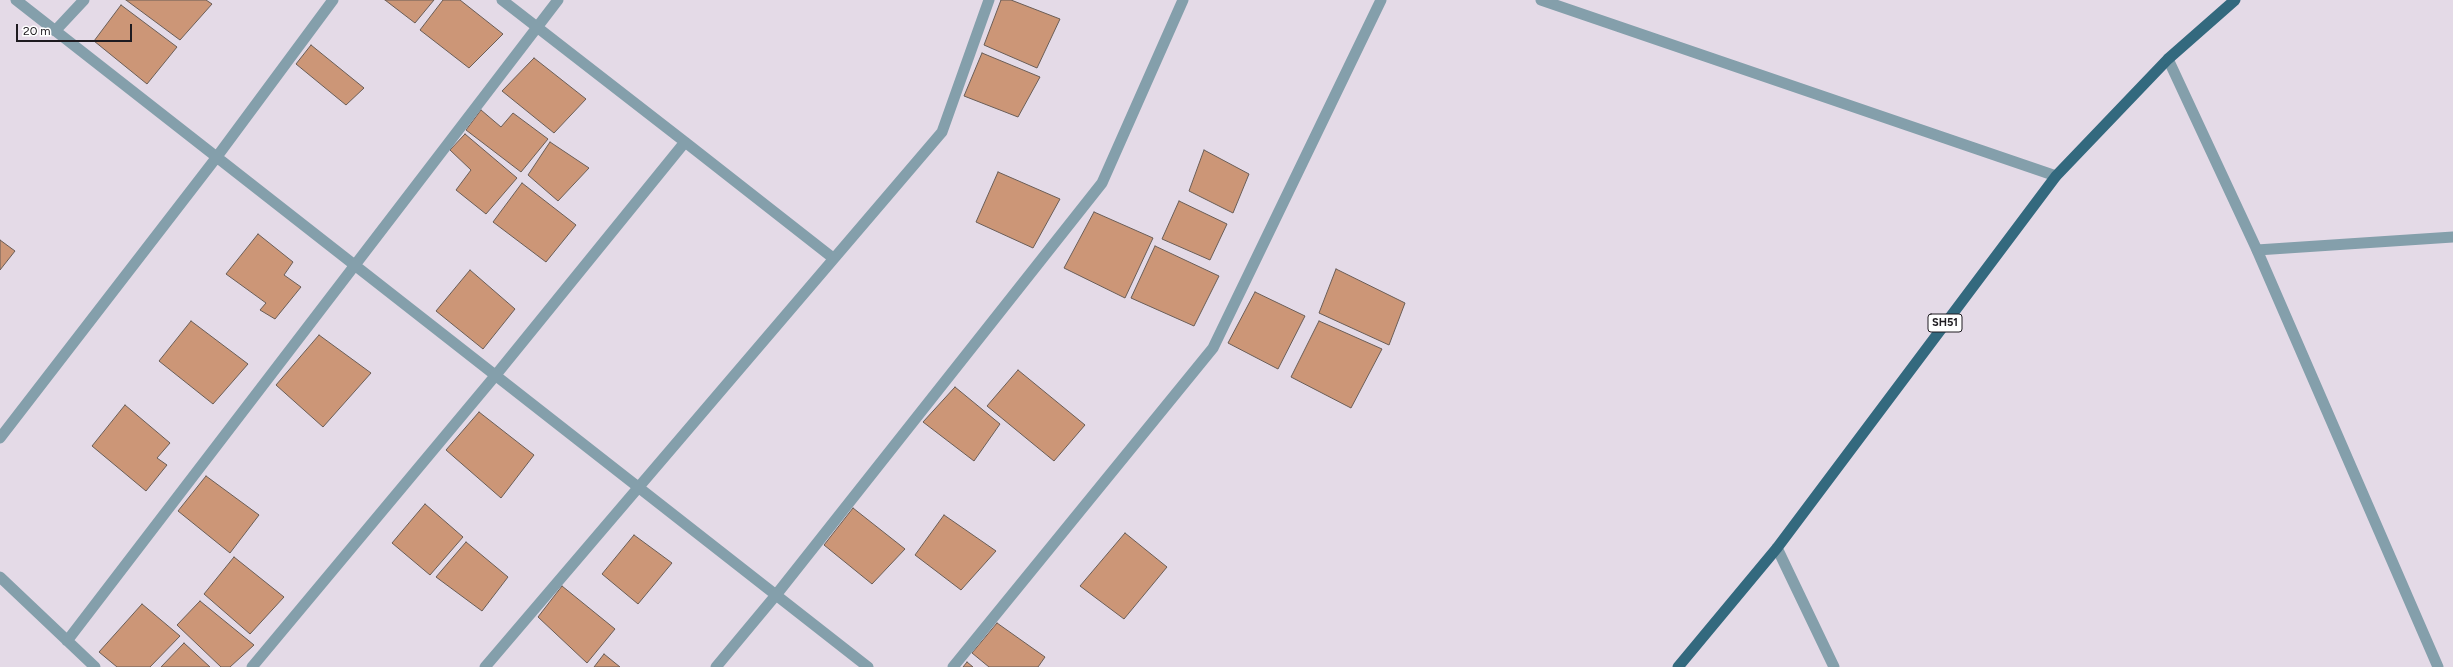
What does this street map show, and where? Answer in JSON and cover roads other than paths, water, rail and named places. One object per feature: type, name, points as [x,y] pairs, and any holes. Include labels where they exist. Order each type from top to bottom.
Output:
[{"type":"main road","name":"SH51","points":[[1678,667],[1776,548],[2056,176],[2168,59],[2236,0]]},
{"type":"street","points":[[16,0],[216,158],[356,264],[637,487],[868,667]]},
{"type":"street","points":[[55,31],[84,0]]},
{"type":"street","points":[[0,438],[216,158],[333,0]]},
{"type":"street","points":[[502,0],[833,258]]},
{"type":"street","points":[[67,641],[558,0]]},
{"type":"street","points":[[485,667],[637,487],[942,132],[989,0]]},
{"type":"street","points":[[716,667],[776,595],[1102,183],[1184,0]]},
{"type":"street","points":[[953,667],[1213,348],[1381,0]]},
{"type":"street","points":[[1541,0],[2056,176]]},
{"type":"street","points":[[2168,59],[2257,250],[2438,667]]},
{"type":"street","points":[[252,667],[496,376],[685,142]]},
{"type":"street","points":[[2257,250],[2453,237]]},
{"type":"street","points":[[1776,548],[1834,667]]},
{"type":"street","points":[[0,577],[95,667]]}]
